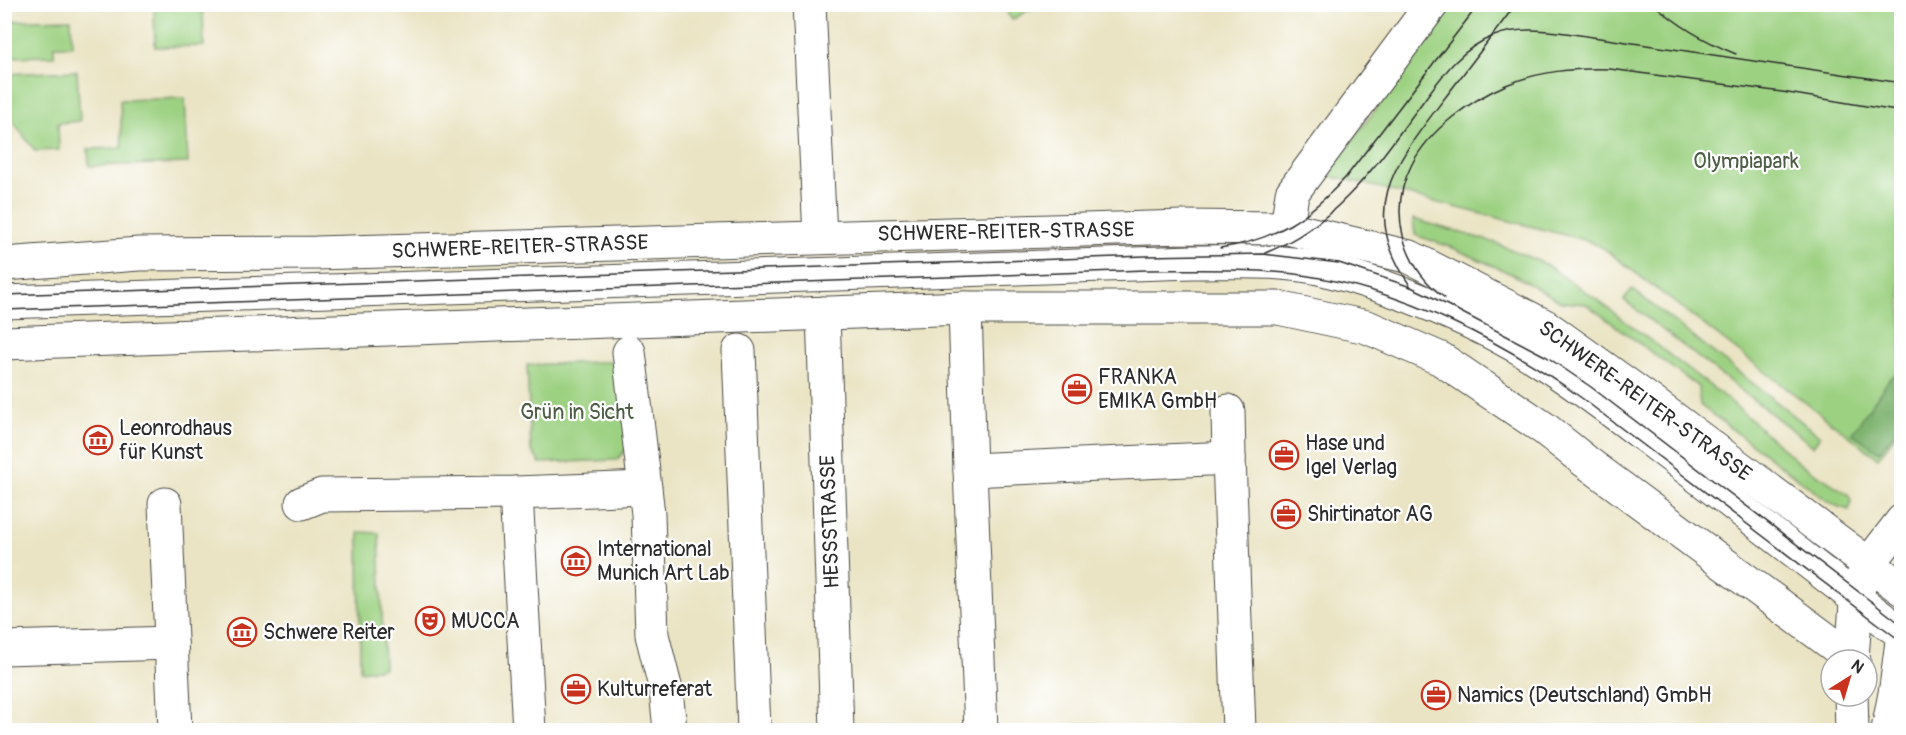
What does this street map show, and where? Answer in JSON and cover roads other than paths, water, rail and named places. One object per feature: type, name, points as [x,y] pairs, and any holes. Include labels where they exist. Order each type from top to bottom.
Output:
[{"type":"main road","points":[[809,4],[820,237]]},
{"type":"main road","points":[[1287,228],[1292,193],[1432,4]]},
{"type":"main road","name":"SCHWERE-REITER-STRASSE","points":[[4,264],[139,255],[328,253],[1183,227],[1287,228],[1410,257],[1545,326],[1650,401],[1902,589]]},
{"type":"main road","points":[[4,302],[1192,262],[1284,264],[1322,269],[1372,283],[1430,305],[1509,342],[1542,361],[1592,396],[1815,565],[1902,634]]},
{"type":"main road","points":[[965,308],[981,730]]},
{"type":"main road","points":[[4,343],[965,308],[1278,308],[1366,327],[1441,359],[1545,429],[1594,468],[1837,648]]},
{"type":"main road","name":"HESSSTRASSE","points":[[823,313],[837,730]]},
{"type":"main road","points":[[738,351],[754,730]]},
{"type":"main road","points":[[629,352],[648,514],[652,635],[666,690],[670,730]]},
{"type":"main road","points":[[1228,411],[1239,730]]},
{"type":"main road","points":[[970,470],[1229,458]]},
{"type":"main road","points":[[302,503],[322,495],[516,493],[645,488]]},
{"type":"main road","points":[[516,493],[529,730]]},
{"type":"main road","points":[[165,504],[175,730]]},
{"type":"main road","points":[[1856,648],[1857,591],[1868,565],[1902,521]]},
{"type":"main road","points":[[1888,730],[1899,689],[1902,641]]},
{"type":"main road","points":[[4,648],[171,643]]},
{"type":"main road","points":[[1879,676],[1899,689]]},
{"type":"main road","points":[[1851,708],[1852,730]]},
{"type":"tram line","points":[[1220,248],[1275,233],[1319,204],[1346,177],[1479,4]]},
{"type":"tram line","points":[[1411,287],[1395,259],[1386,234],[1385,210],[1388,188],[1410,145],[1516,4]]},
{"type":"tram line","points":[[1654,4],[1693,33],[1736,54]]},
{"type":"tram line","points":[[1265,253],[1289,242],[1331,212],[1366,176],[1448,69],[1469,50],[1502,33],[1530,30],[1557,32],[1902,83]]},
{"type":"tram line","points":[[1445,298],[1419,271],[1403,237],[1400,219],[1405,182],[1420,151],[1440,128],[1466,107],[1506,85],[1531,76],[1557,71],[1610,69],[1782,92],[1902,112]]},
{"type":"tram line","points":[[4,295],[1146,256],[1263,254],[1339,263],[1411,287],[1547,357],[1591,387],[1902,625]]},
{"type":"tram line","points":[[4,310],[1147,270],[1244,270],[1302,275],[1339,282],[1413,305],[1450,320],[1519,357],[1583,399],[1902,642]]},
{"type":"place","name":"FRANKA EMIKA GmbH","points":[[1077,389]]},
{"type":"place","name":"Leonrodhaus für Kunst","points":[[98,440]]},
{"type":"place","name":"Hase und Igel Verlag","points":[[1284,455]]},
{"type":"place","name":"Shirtinator AG","points":[[1286,514]]},
{"type":"place","name":"International Munich Art Lab","points":[[576,561]]},
{"type":"place","name":"MUCCA","points":[[430,621]]},
{"type":"place","name":"Schwere Reiter","points":[[242,632]]},
{"type":"place","name":"Kulturreferat","points":[[576,689]]},
{"type":"place","name":"Namics (Deutschland) GmbH","points":[[1436,695]]},
{"type":"park label","name":"Olympiapark","points":[[1746,161]]},
{"type":"park label","name":"Grün in Sicht","points":[[577,412]]}]
